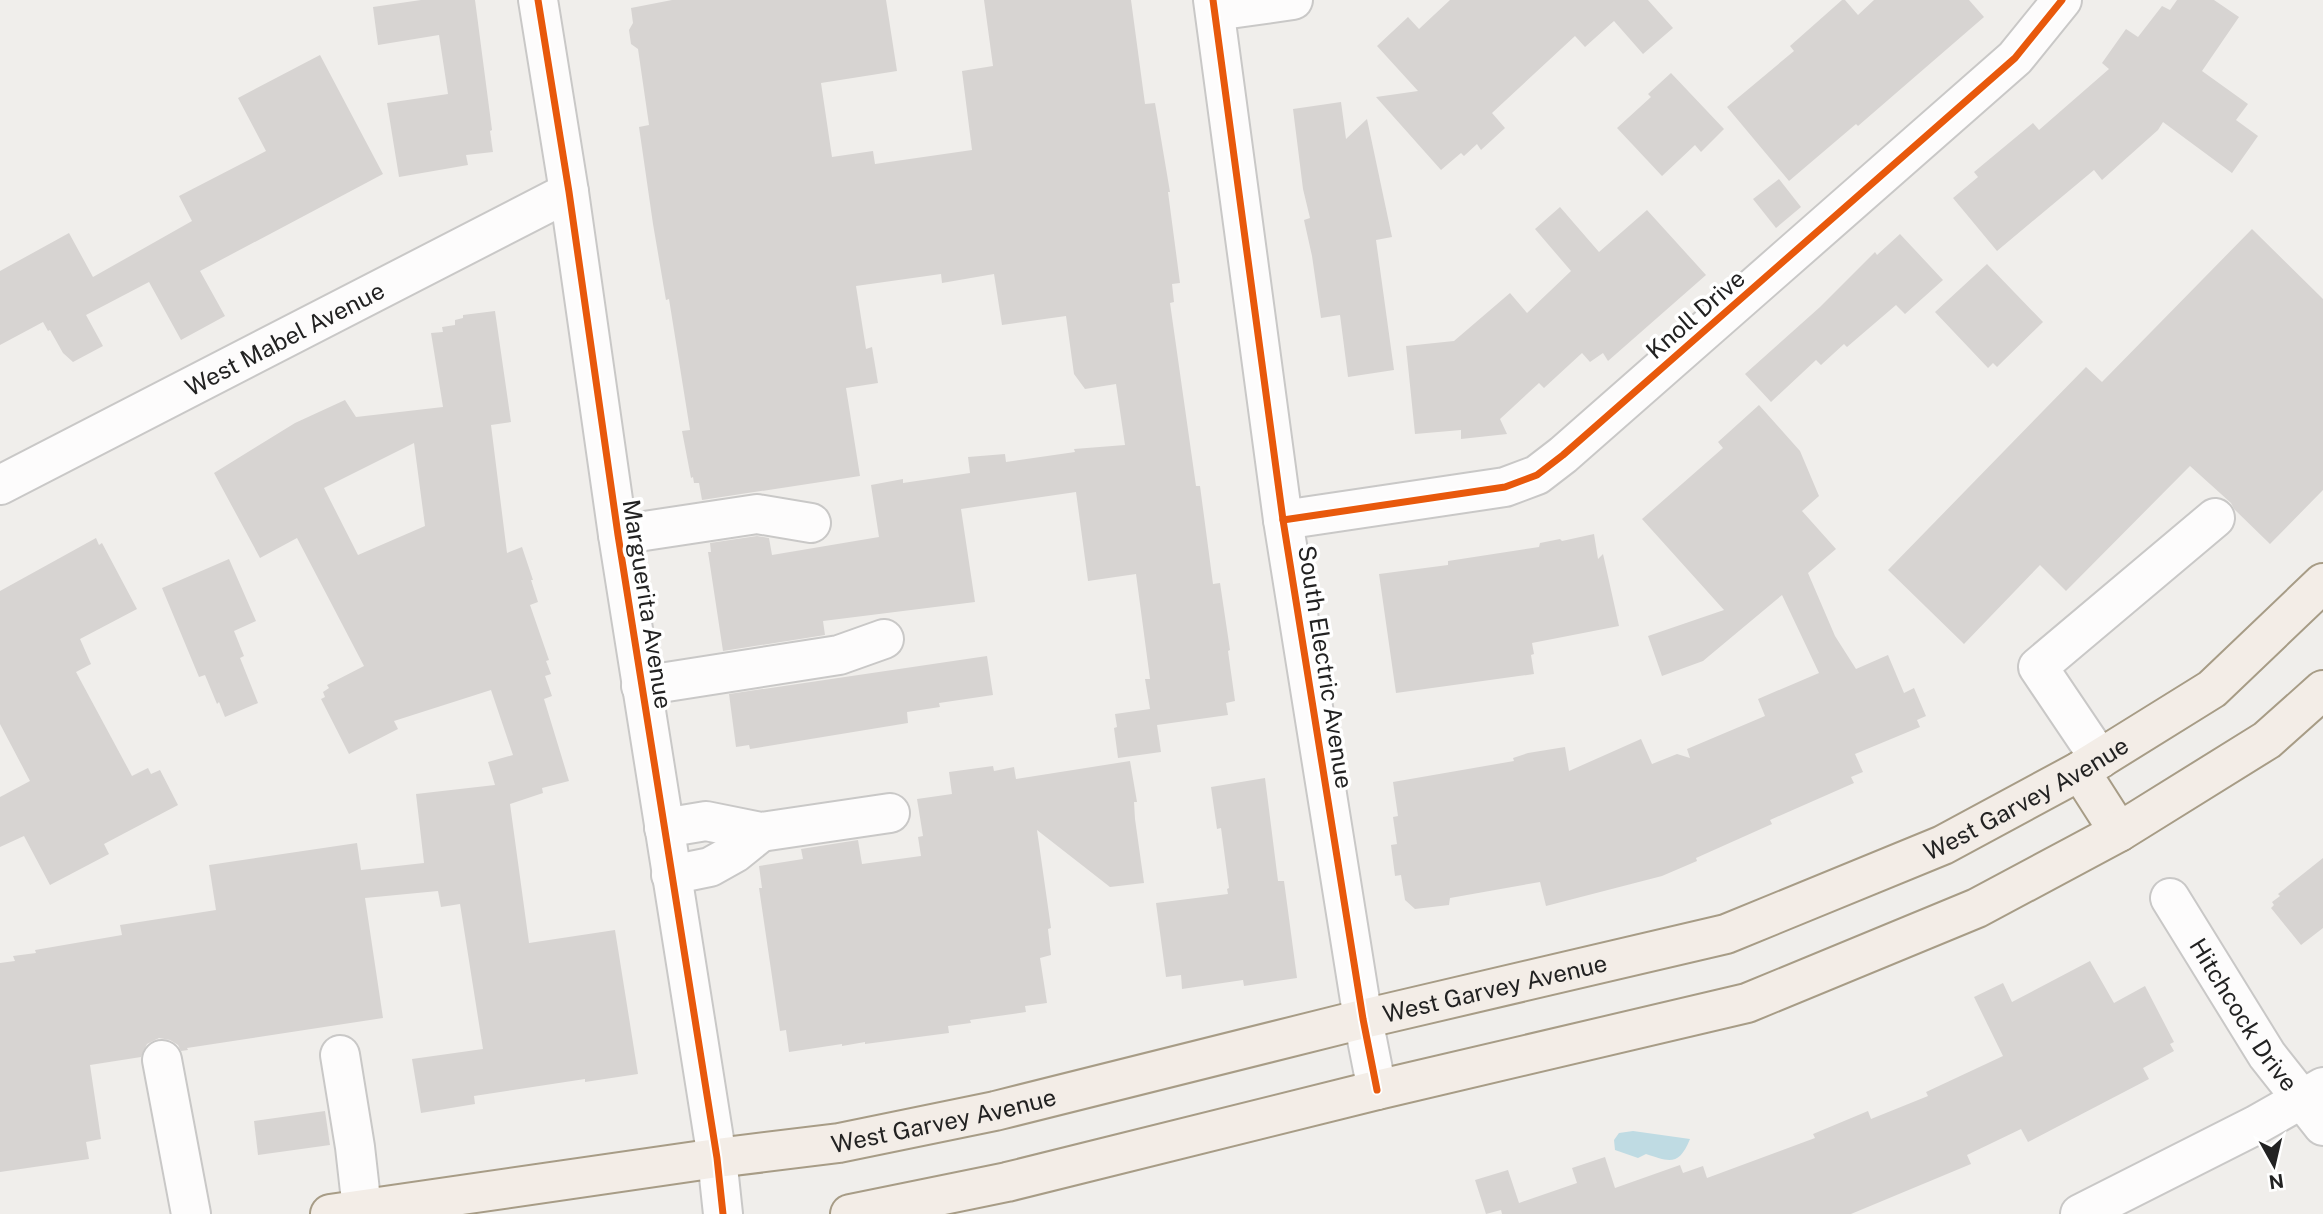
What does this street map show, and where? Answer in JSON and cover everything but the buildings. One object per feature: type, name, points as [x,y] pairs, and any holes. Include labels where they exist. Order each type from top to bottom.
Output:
[{"type":"main road","name":"West Garvey Avenue","points":[[346,1212],[716,1158],[839,1143],[995,1111],[1363,1019],[1726,934],[1943,845],[2090,765],[2212,689],[2323,583]]},
{"type":"main road","points":[[850,1214],[1007,1182],[1377,1090],[1747,1003],[1977,908],[2119,831],[2267,740],[2323,691]]},
{"type":"main road","points":[[2090,765],[2119,831]]},
{"type":"street","name":"Marguerita Avenue","points":[[538,0],[723,1214]]},
{"type":"street","points":[[1214,6],[1293,0]]},
{"type":"street","name":"Knoll Drive","points":[[1283,520],[1505,487],[1537,475],[2015,58],[2062,0]]},
{"type":"street","name":"South Electric Avenue","points":[[1214,6],[1283,520],[1363,1019],[1377,1090]]},
{"type":"street","name":"West Mabel Avenue","points":[[0,485],[569,192]]},
{"type":"street","points":[[618,534],[757,514],[810,523]]},
{"type":"street","points":[[2090,765],[2038,667],[2215,518]]},
{"type":"street","points":[[641,686],[839,655],[884,639]]},
{"type":"street","points":[[664,828],[706,821],[761,832],[890,813]]},
{"type":"street","points":[[671,875],[710,867],[735,853],[761,832]]},
{"type":"street","name":"Hitchcock Drive","points":[[2171,898],[2267,1055],[2316,1104]]},
{"type":"street","points":[[340,1055],[355,1147],[346,1212]]},
{"type":"street","points":[[162,1060],[191,1214]]},
{"type":"street","points":[[2080,1214],[2316,1104]]},
{"type":"water","points":[[1633,1131],[1690,1139],[1682,1154],[1673,1160],[1646,1154],[1638,1158],[1615,1150],[1614,1140],[1619,1133]]},
{"type":"cycle path","points":[[538,0],[569,192],[618,535],[717,1158],[723,1214]]},
{"type":"cycle path","points":[[1213,0],[1283,520],[1363,1019],[1377,1090]]},
{"type":"cycle path","points":[[1283,520],[1505,487],[1537,475],[2015,58],[2062,0]]}]
